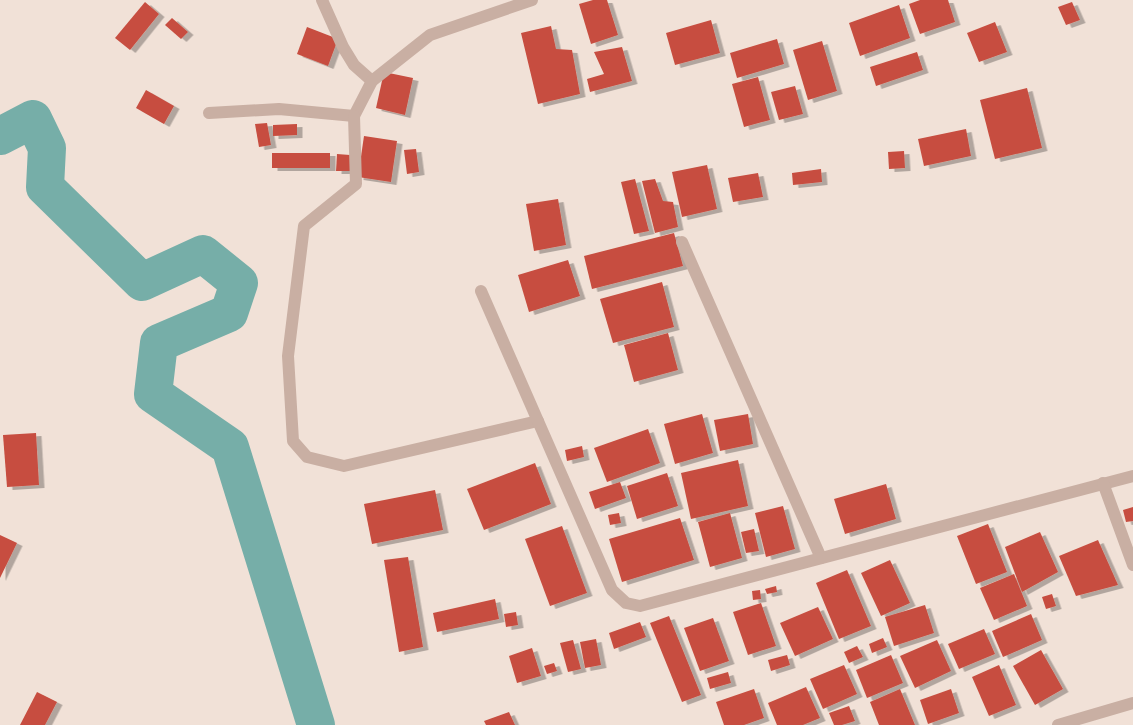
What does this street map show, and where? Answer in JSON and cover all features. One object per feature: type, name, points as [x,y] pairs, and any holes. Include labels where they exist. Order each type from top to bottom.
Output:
[{"type":"street","points":[[322,0],[343,47],[354,65],[372,81]]},
{"type":"street","points":[[532,0],[430,35],[372,81],[354,116],[356,184],[304,226],[288,356],[293,441],[307,458],[344,466],[538,420]]},
{"type":"street","points":[[209,113],[279,109],[354,116]]},
{"type":"street","points":[[682,242],[821,558]]},
{"type":"street","points":[[481,291],[612,590],[626,602],[640,606],[1133,476]]},
{"type":"street","points":[[1103,483],[1133,565]]},
{"type":"street","points":[[1058,725],[1133,703]]},
{"type":"building","points":[[593,0],[607,0],[618,35],[591,44],[579,4]]},
{"type":"building","points":[[920,0],[948,0],[955,22],[920,34],[909,4]]},
{"type":"building","points":[[145,2],[159,14],[130,50],[115,38]]},
{"type":"building","points":[[1072,2],[1080,20],[1066,25],[1058,7]]},
{"type":"building","points":[[899,5],[910,38],[860,56],[849,23]]},
{"type":"building","points":[[172,18],[188,32],[181,39],[165,25]]},
{"type":"building","points":[[711,20],[720,53],[675,65],[666,33]]},
{"type":"building","points":[[995,22],[1007,52],[979,62],[967,33]]},
{"type":"building","points":[[551,26],[556,49],[572,50],[580,94],[538,104],[521,33]]},
{"type":"building","points":[[307,27],[338,39],[328,66],[297,54]]},
{"type":"building","points":[[777,39],[784,64],[737,78],[730,53]]},
{"type":"building","points":[[822,41],[837,91],[808,100],[793,50]]},
{"type":"building","points":[[622,47],[632,81],[590,92],[587,79],[604,74],[594,52]]},
{"type":"building","points":[[917,52],[923,70],[876,86],[870,67]]},
{"type":"building","points":[[384,72],[413,78],[405,115],[376,108]]},
{"type":"building","points":[[758,77],[770,120],[744,127],[732,84]]},
{"type":"building","points":[[795,86],[803,114],[779,120],[771,92]]},
{"type":"building","points":[[1027,88],[1042,148],[995,159],[980,100]]},
{"type":"building","points":[[146,90],[174,106],[164,124],[136,108]]},
{"type":"building","points":[[267,123],[271,145],[259,147],[255,124]]},
{"type":"building","points":[[297,124],[297,135],[273,136],[273,125]]},
{"type":"building","points":[[966,129],[971,156],[924,166],[918,139]]},
{"type":"building","points":[[364,136],[397,141],[391,182],[358,177]]},
{"type":"building","points":[[416,149],[419,172],[407,174],[404,150]]},
{"type":"building","points":[[904,151],[905,168],[889,169],[888,152]]},
{"type":"building","points":[[272,153],[330,153],[330,168],[272,168]]},
{"type":"building","points":[[337,154],[350,155],[350,171],[336,171]]},
{"type":"building","points":[[707,165],[717,209],[682,217],[672,172]]},
{"type":"building","points":[[821,169],[822,182],[793,185],[792,173]]},
{"type":"building","points":[[758,173],[763,197],[733,202],[728,178]]},
{"type":"building","points":[[635,179],[649,231],[634,234],[621,182]]},
{"type":"building","points":[[655,179],[663,201],[673,202],[678,227],[655,233],[642,181]]},
{"type":"building","points":[[558,199],[566,245],[534,251],[526,204]]},
{"type":"building","points":[[674,233],[683,266],[592,289],[584,256]]},
{"type":"building","points":[[568,260],[580,296],[529,312],[518,275]]},
{"type":"building","points":[[662,282],[674,327],[613,343],[600,299]]},
{"type":"building","points":[[668,333],[678,370],[634,382],[624,345]]},
{"type":"building","points":[[702,414],[713,453],[675,464],[664,424]]},
{"type":"building","points":[[748,414],[753,444],[720,451],[714,420]]},
{"type":"building","points":[[648,429],[660,463],[607,482],[594,448]]},
{"type":"building","points":[[36,433],[39,485],[7,487],[3,435]]},
{"type":"building","points":[[582,446],[584,457],[567,461],[565,450]]},
{"type":"building","points":[[738,460],[748,506],[691,519],[681,473]]},
{"type":"building","points":[[535,463],[551,504],[484,530],[467,489]]},
{"type":"building","points":[[667,473],[678,506],[637,519],[627,486]]},
{"type":"building","points":[[620,482],[626,498],[595,509],[589,492]]},
{"type":"building","points":[[886,484],[896,519],[845,534],[834,499]]},
{"type":"building","points":[[435,490],[443,530],[372,544],[364,504]]},
{"type":"building","points":[[783,506],[795,549],[766,557],[755,513]]},
{"type":"building","points":[[1133,507],[1133,521],[1126,522],[1123,510]]},
{"type":"building","points":[[619,513],[621,523],[610,525],[608,515]]},
{"type":"building","points":[[730,513],[742,558],[710,567],[698,522]]},
{"type":"building","points":[[680,518],[694,560],[622,582],[609,539]]},
{"type":"building","points":[[988,524],[1007,572],[976,584],[957,536]]},
{"type":"building","points":[[562,526],[587,593],[550,606],[525,539]]},
{"type":"building","points":[[754,529],[759,551],[746,553],[741,532]]},
{"type":"building","points":[[1040,532],[1058,572],[1022,592],[1005,547]]},
{"type":"building","points":[[0,535],[17,543],[0,578]]},
{"type":"building","points":[[1098,540],[1118,585],[1076,596],[1059,556]]},
{"type":"building","points":[[408,557],[423,647],[399,652],[384,560]]},
{"type":"building","points":[[890,560],[910,603],[881,616],[861,573]]},
{"type":"building","points":[[847,570],[871,626],[839,639],[816,583]]},
{"type":"building","points":[[1014,574],[1027,606],[994,620],[980,588]]},
{"type":"building","points":[[776,586],[777,592],[767,594],[765,589]]},
{"type":"building","points":[[760,590],[761,599],[753,600],[752,591]]},
{"type":"building","points":[[1052,594],[1056,606],[1046,609],[1042,597]]},
{"type":"building","points":[[495,599],[499,619],[437,632],[433,613]]},
{"type":"building","points":[[761,603],[776,646],[748,655],[733,612]]},
{"type":"building","points":[[925,605],[934,633],[894,646],[885,617]]},
{"type":"building","points":[[818,607],[833,639],[795,656],[780,623]]},
{"type":"building","points":[[516,612],[518,625],[506,627],[504,614]]},
{"type":"building","points":[[1031,614],[1042,640],[1003,657],[992,631]]},
{"type":"building","points":[[669,616],[701,695],[682,702],[650,623]]},
{"type":"building","points":[[713,618],[729,661],[700,671],[684,628]]},
{"type":"building","points":[[640,622],[646,637],[614,649],[609,633]]},
{"type":"building","points":[[984,629],[995,654],[959,669],[948,644]]},
{"type":"building","points":[[883,638],[887,647],[872,653],[869,644]]},
{"type":"building","points":[[596,639],[601,665],[585,668],[580,642]]},
{"type":"building","points":[[573,640],[581,669],[568,672],[560,643]]},
{"type":"building","points":[[937,640],[951,671],[915,688],[900,656]]},
{"type":"building","points":[[857,646],[863,657],[849,663],[844,652]]},
{"type":"building","points":[[532,648],[541,676],[517,683],[509,656]]},
{"type":"building","points":[[1041,650],[1063,689],[1035,705],[1013,666]]},
{"type":"building","points":[[787,655],[790,665],[771,671],[768,660]]},
{"type":"building","points":[[891,655],[903,683],[867,698],[856,670]]},
{"type":"building","points":[[554,663],[557,671],[547,674],[544,666]]},
{"type":"building","points":[[844,665],[857,694],[823,709],[810,679]]},
{"type":"building","points":[[999,665],[1016,705],[989,716],[972,677]]},
{"type":"building","points":[[728,672],[731,683],[710,689],[707,678]]},
{"type":"building","points":[[806,687],[820,718],[803,725],[777,725],[768,703]]},
{"type":"building","points":[[754,689],[764,718],[744,725],[724,725],[716,702]]},
{"type":"building","points":[[900,689],[915,725],[879,725],[870,702]]},
{"type":"building","points":[[951,689],[959,713],[928,724],[920,700]]},
{"type":"building","points":[[37,692],[57,702],[45,725],[20,725]]},
{"type":"building","points":[[849,706],[855,721],[834,725],[829,713]]},
{"type":"building","points":[[509,712],[515,725],[486,725],[484,721]]},
{"type":"waterway","points":[[0,136],[33,119],[47,148],[45,187],[142,282],[203,254],[239,283],[229,313],[159,343],[153,394],[230,447],[316,725]]}]
